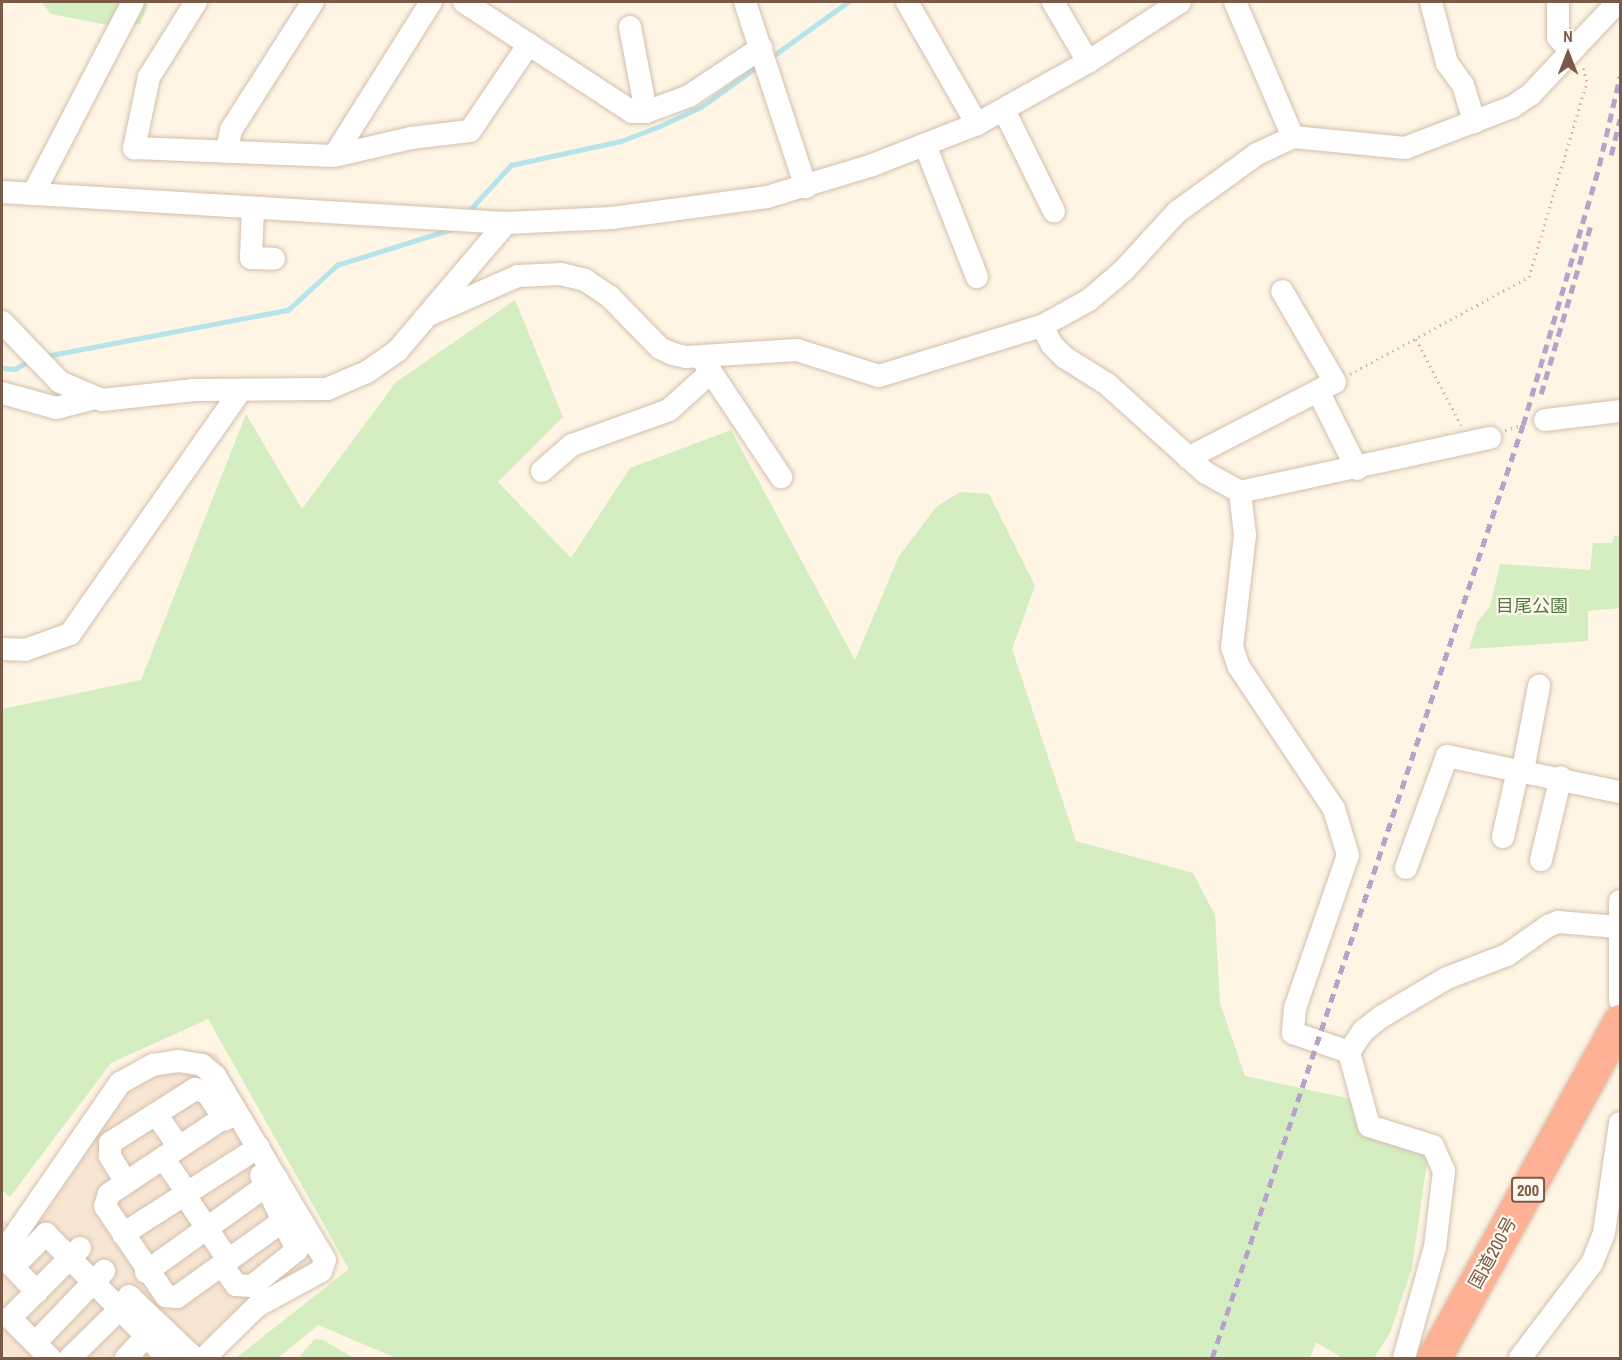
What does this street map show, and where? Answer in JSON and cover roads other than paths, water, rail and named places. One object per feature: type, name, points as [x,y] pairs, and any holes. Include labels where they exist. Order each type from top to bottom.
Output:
[{"type":"highway","name":"国道200号","points":[[1434,1359],[1620,1021]]},
{"type":"street","points":[[33,194],[134,2]]},
{"type":"street","points":[[196,2],[149,77],[134,148],[334,156],[411,138],[470,130],[529,44]]},
{"type":"street","points":[[227,152],[231,130],[313,2]]},
{"type":"street","points":[[334,156],[431,2]]},
{"type":"street","points":[[464,2],[633,112],[646,112],[689,96],[761,48]]},
{"type":"street","points":[[745,2],[806,188]]},
{"type":"street","points":[[907,2],[977,124]]},
{"type":"street","points":[[1053,2],[1088,62]]},
{"type":"street","points":[[2,192],[506,223],[556,223],[700,208],[806,188],[977,124],[1088,62],[1180,2]]},
{"type":"street","points":[[1235,2],[1293,137]]},
{"type":"street","points":[[1431,2],[1447,63],[1463,85],[1474,122]]},
{"type":"street","points":[[1558,2],[1558,37],[1570,52]]},
{"type":"street","points":[[431,314],[518,276],[561,274],[585,280],[609,296],[660,348],[706,364],[797,350],[879,376],[1042,326],[1100,292],[1177,212],[1257,154],[1293,137],[1405,148],[1522,101],[1618,2]]},
{"type":"street","points":[[630,27],[646,112]]},
{"type":"street","points":[[1004,110],[1054,212]]},
{"type":"street","points":[[925,145],[977,277]]},
{"type":"street","points":[[253,208],[251,258],[274,259]]},
{"type":"street","points":[[2,322],[60,382],[95,398],[118,401],[194,390],[327,389],[355,378],[398,350],[431,314],[506,223]]},
{"type":"street","points":[[1282,291],[1326,387],[1357,469]]},
{"type":"street","points":[[1042,326],[1052,345],[1064,357],[1124,398],[1188,458],[1240,492],[1469,446],[1490,438]]},
{"type":"street","points":[[542,471],[572,445],[669,410],[706,364]]},
{"type":"street","points":[[706,364],[782,477]]},
{"type":"street","points":[[1188,458],[1326,387]]},
{"type":"street","points":[[2,649],[25,650],[70,634],[240,391]]},
{"type":"street","points":[[2,393],[56,408],[95,398]]},
{"type":"street","points":[[1545,420],[1620,411]]},
{"type":"street","points":[[1240,492],[1245,535],[1232,647],[1239,667],[1335,809],[1348,855],[1295,1008],[1293,1033],[1349,1052]]},
{"type":"street","points":[[1503,837],[1521,770],[1539,686]]},
{"type":"street","points":[[1406,868],[1447,756],[1561,777],[1620,792]]},
{"type":"street","points":[[1541,860],[1561,777]]},
{"type":"street","points":[[1620,901],[1618,927],[1620,1000]]},
{"type":"street","points":[[1404,1359],[1435,1247],[1444,1171],[1433,1146],[1369,1126],[1349,1052],[1363,1031],[1381,1017],[1447,978],[1507,955],[1548,926],[1558,922],[1618,927]]},
{"type":"street","points":[[5,1241],[36,1204],[120,1083],[153,1065],[178,1061],[202,1065],[215,1076],[272,1181],[325,1260],[321,1271],[257,1306],[204,1359]]},
{"type":"street","points":[[126,1182],[110,1156],[110,1143],[201,1089],[254,1150]]},
{"type":"street","points":[[156,1114],[186,1193],[236,1285],[243,1287],[294,1257],[297,1250],[284,1220],[272,1181]]},
{"type":"street","points":[[224,1118],[126,1182],[105,1199],[123,1234],[146,1272],[166,1296],[177,1297],[284,1220]]},
{"type":"street","points":[[1520,1359],[1592,1263],[1604,1233],[1620,1123]]},
{"type":"street","points":[[123,1234],[254,1150]]},
{"type":"street","points":[[146,1272],[272,1181]]},
{"type":"street","points":[[36,1204],[76,1252],[153,1331],[194,1359]]},
{"type":"street","points":[[37,1292],[13,1267],[23,1254],[46,1234],[76,1252]]},
{"type":"street","points":[[76,1252],[10,1318],[42,1351],[100,1276]]},
{"type":"street","points":[[70,1359],[126,1303]]},
{"type":"street","points":[[126,1359],[153,1331]]},
{"type":"street","points":[[153,1331],[168,1359]]},
{"type":"waterway","points":[[770,58],[848,2]]},
{"type":"waterway","points":[[466,214],[511,165],[621,141],[660,126],[701,107],[758,66]]},
{"type":"waterway","points":[[46,356],[288,310],[337,265],[455,228]]},
{"type":"waterway","points":[[2,368],[15,369],[29,361]]},
{"type":"railway","points":[[1212,1358],[1523,425],[1599,166],[1620,76]]},
{"type":"railway","points":[[1611,155],[1620,119]]},
{"type":"railway","points":[[1541,394],[1591,224]]},
{"type":"park label","name":"目尾公園","points":[[1532,606]]}]
